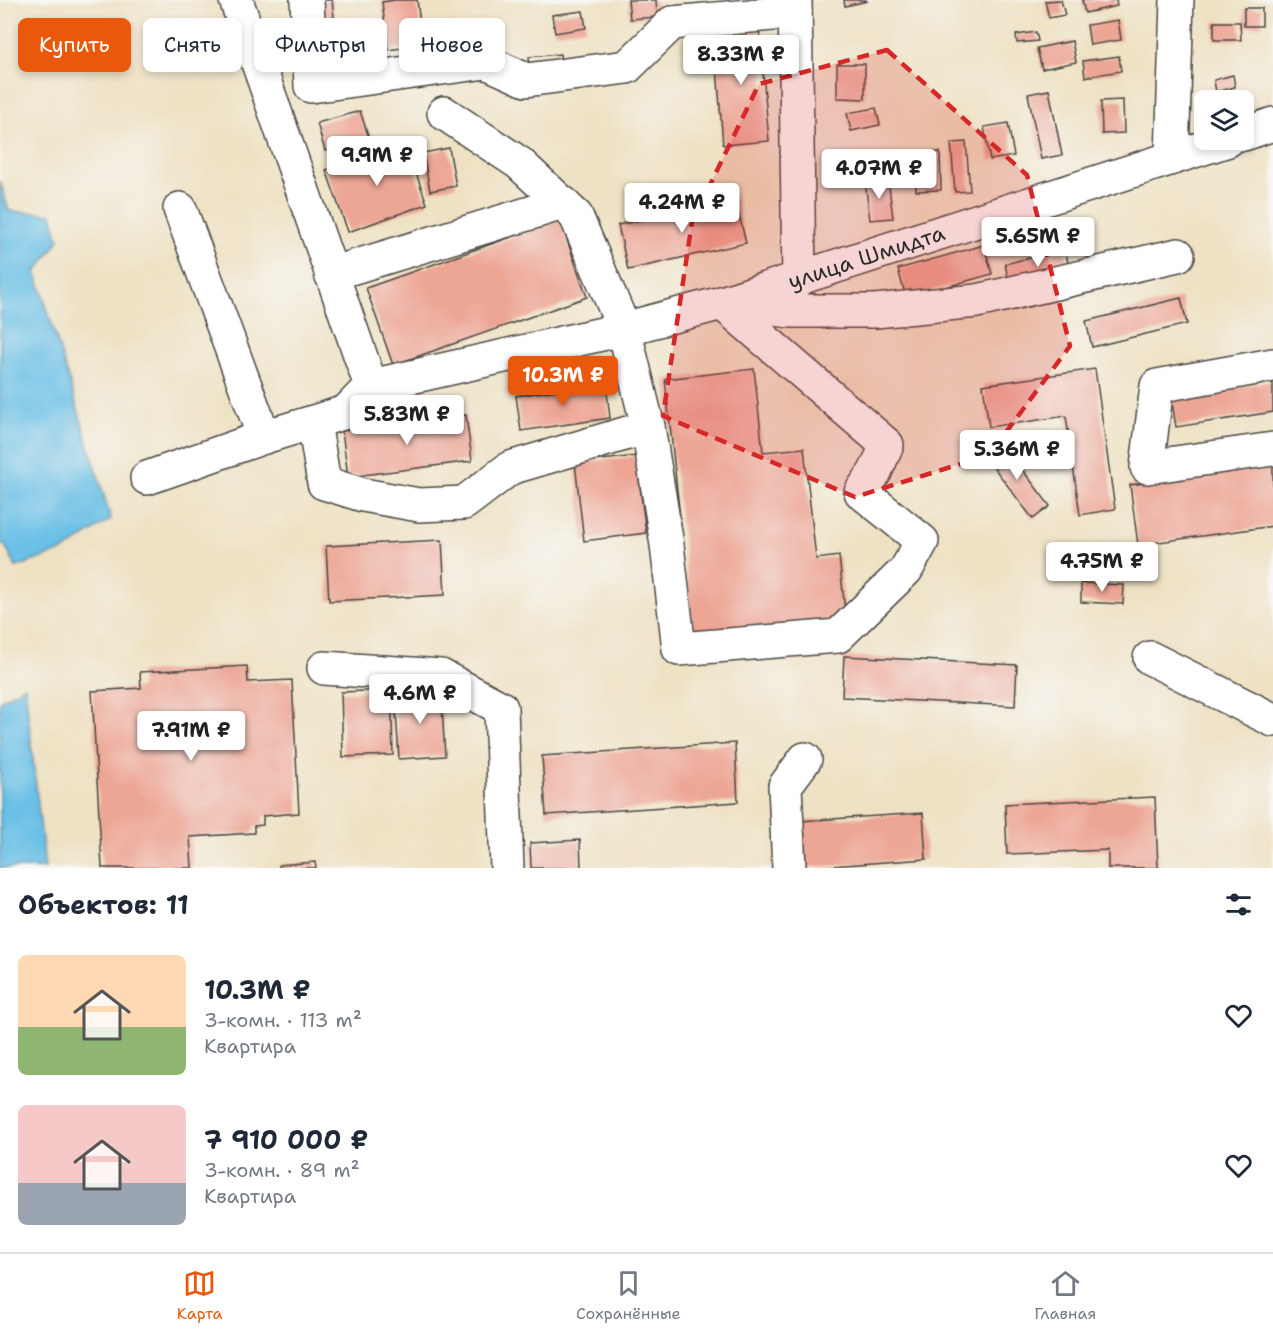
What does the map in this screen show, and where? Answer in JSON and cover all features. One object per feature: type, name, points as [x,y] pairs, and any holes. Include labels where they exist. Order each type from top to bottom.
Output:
[{"type":"street","points":[[147,478],[264,436],[346,412],[371,386],[236,0]]},
{"type":"street","points":[[307,0],[312,86],[486,62],[526,80],[627,67],[672,24],[795,6],[788,283]]},
{"type":"street","points":[[1172,158],[1177,0]]},
{"type":"street","points":[[444,113],[519,163],[576,216],[624,329],[648,428],[667,545],[679,649],[838,636],[906,570],[922,541],[861,492],[875,472],[887,445],[722,303]]},
{"type":"street","points":[[1254,131],[1273,124]]},
{"type":"street","name":"улица Шмидта","points":[[371,386],[624,329],[722,303],[1197,150]]},
{"type":"street","points":[[331,274],[563,203]]},
{"type":"street","points":[[180,209],[264,436]]},
{"type":"street","points":[[722,303],[791,311],[875,311],[977,301],[1178,255]]},
{"type":"street","points":[[1273,365],[1157,386],[1147,467],[1273,449]]},
{"type":"street","points":[[314,422],[324,483],[363,495],[419,505],[464,503],[510,468],[648,428]]},
{"type":"street","points":[[1150,658],[1273,720]]},
{"type":"street","points":[[324,668],[441,676],[501,708],[507,868]]},
{"type":"street","points":[[789,868],[785,786],[806,759]]},
{"type":"highlighted area","points":[[887,50],[1027,175],[1070,346],[989,455],[855,497],[663,416],[692,222],[759,84]]},
{"type":"water","points":[[0,181],[9,211],[52,214],[59,240],[36,272],[111,519],[65,550],[16,567],[4,544],[0,546]]},
{"type":"water","points":[[25,686],[45,868],[0,868],[0,701]]},
{"type":"building","points":[[316,0],[332,0],[334,17],[319,18]]},
{"type":"building","points":[[417,0],[419,18],[399,18],[399,48],[388,50],[387,18],[384,18],[382,2]]},
{"type":"building","points":[[628,0],[656,0],[657,17],[630,19]]},
{"type":"building","points":[[844,0],[866,0],[867,1],[845,6]]},
{"type":"building","points":[[1061,0],[1065,15],[1049,18],[1045,1]]},
{"type":"building","points":[[1082,0],[1116,0],[1117,6],[1085,13]]},
{"type":"building","points":[[1244,8],[1262,8],[1262,26],[1244,26]]},
{"type":"building","points":[[583,11],[586,28],[555,33],[552,15]]},
{"type":"building","points":[[1118,20],[1121,40],[1090,45],[1087,25]]},
{"type":"building","points":[[1214,22],[1240,22],[1241,40],[1214,40]]},
{"type":"building","points":[[759,27],[769,141],[723,145],[714,30]]},
{"type":"building","points":[[1036,32],[1038,41],[1017,43],[1016,35]]},
{"type":"building","points":[[1072,41],[1076,62],[1042,69],[1037,48]]},
{"type":"building","points":[[560,54],[561,67],[530,69],[529,57]]},
{"type":"building","points":[[1119,56],[1121,71],[1085,77],[1083,61]]},
{"type":"building","points":[[837,64],[865,64],[865,99],[837,98]]},
{"type":"building","points":[[1233,75],[1235,87],[1216,90],[1214,80]]},
{"type":"building","points":[[1049,90],[1062,155],[1041,159],[1028,94]]},
{"type":"building","points":[[1123,100],[1124,133],[1102,134],[1101,101]]},
{"type":"building","points":[[876,108],[880,125],[851,131],[847,113]]},
{"type":"building","points":[[360,111],[369,138],[325,151],[317,123]]},
{"type":"building","points":[[1008,123],[1014,156],[990,160],[984,127]]},
{"type":"building","points":[[405,142],[427,204],[348,232],[326,170]]},
{"type":"building","points":[[966,142],[970,191],[955,192],[951,143]]},
{"type":"building","points":[[449,148],[456,186],[430,191],[423,153]]},
{"type":"building","points":[[940,152],[941,190],[916,191],[914,153]]},
{"type":"building","points":[[888,179],[893,218],[870,220],[865,181]]},
{"type":"building","points":[[735,198],[746,243],[628,270],[618,225]]},
{"type":"building","points":[[560,220],[587,297],[393,365],[366,288]]},
{"type":"building","points":[[984,245],[992,274],[906,298],[898,269]]},
{"type":"building","points":[[1065,249],[1070,272],[1010,287],[1005,264]]},
{"type":"building","points":[[1181,298],[1187,324],[1092,347],[1086,321]]},
{"type":"building","points":[[754,369],[763,452],[804,448],[816,559],[839,556],[846,620],[693,637],[665,379]]},
{"type":"building","points":[[1095,369],[1115,509],[1080,515],[1066,416],[989,427],[983,385]]},
{"type":"building","points":[[1273,381],[1273,412],[1176,427],[1171,396]]},
{"type":"building","points":[[606,383],[610,418],[521,431],[516,396]]},
{"type":"building","points":[[466,415],[472,461],[348,477],[342,431]]},
{"type":"building","points":[[1002,443],[1050,506],[1033,519],[985,456]]},
{"type":"building","points":[[636,456],[646,533],[584,541],[575,463]]},
{"type":"building","points":[[1273,465],[1273,526],[1138,545],[1130,485]]},
{"type":"building","points":[[442,540],[445,595],[329,601],[326,546]]},
{"type":"building","points":[[1081,583],[1124,585],[1123,604],[1081,602]]},
{"type":"building","points":[[844,656],[1017,665],[1015,706],[842,697]]},
{"type":"building","points":[[247,666],[248,682],[292,680],[299,813],[263,816],[263,825],[254,826],[254,833],[190,837],[192,868],[102,868],[92,691],[141,688],[140,672]]},
{"type":"building","points":[[391,690],[393,755],[343,757],[341,692]]},
{"type":"building","points":[[441,691],[445,756],[399,759],[395,694]]},
{"type":"building","points":[[735,743],[738,802],[546,815],[542,756]]},
{"type":"building","points":[[1155,797],[1158,868],[1108,868],[1108,850],[1007,854],[1005,804]]},
{"type":"building","points":[[923,813],[926,859],[804,868],[800,821]]},
{"type":"building","points":[[580,840],[581,868],[531,868],[530,843]]},
{"type":"building","points":[[315,862],[316,868],[279,868],[279,865]]}]
